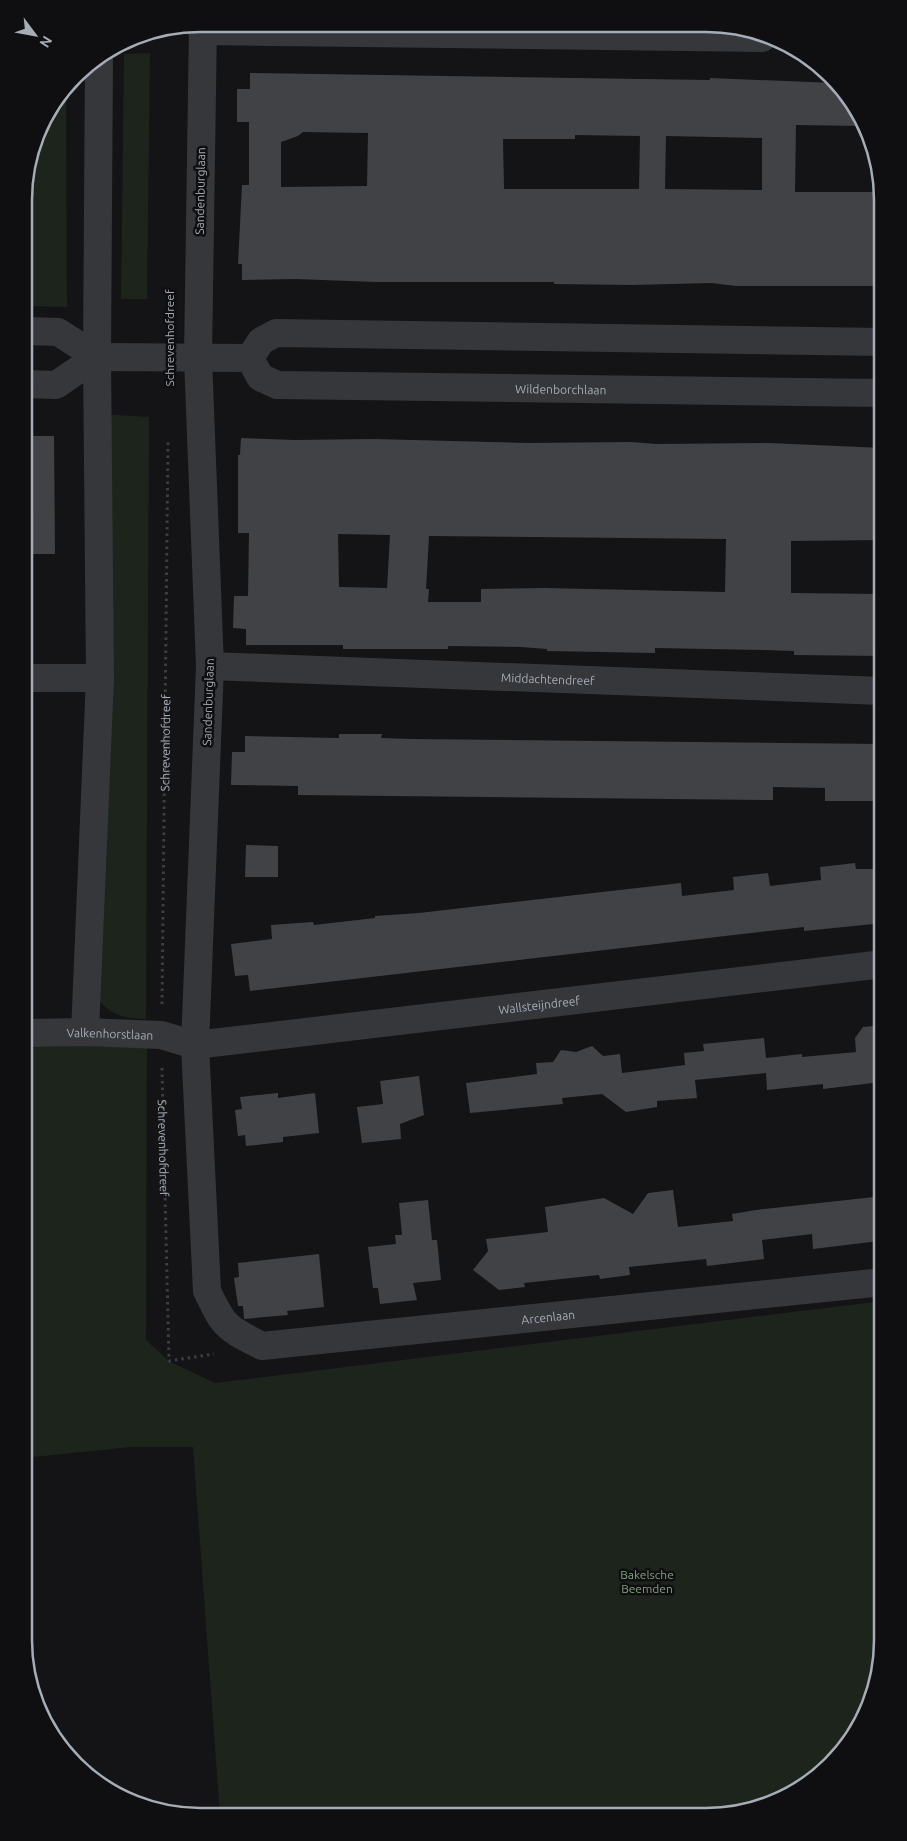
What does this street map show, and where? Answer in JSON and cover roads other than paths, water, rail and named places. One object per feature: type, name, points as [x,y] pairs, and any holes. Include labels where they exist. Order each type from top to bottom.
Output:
[{"type":"street","points":[[479,32],[746,38]]},
{"type":"street","name":"Sandenburglaan","points":[[195,1045],[210,666],[198,358],[202,33]]},
{"type":"street","points":[[86,1032],[100,678],[97,358],[99,66]]},
{"type":"street","points":[[33,331],[58,332],[97,358]]},
{"type":"street","points":[[33,384],[56,385],[97,358],[250,358],[260,341],[276,333],[874,342]]},
{"type":"street","name":"Wildenborchlaan","points":[[250,358],[260,377],[277,385],[874,393]]},
{"type":"street","name":"Middachtendreef","points":[[210,666],[874,691]]},
{"type":"street","points":[[33,678],[100,678]]},
{"type":"street","name":"Wallsteijndreef","points":[[195,1045],[874,965]]},
{"type":"street","name":"Valkenhorstlaan","points":[[32,1033],[86,1032],[161,1035],[195,1045]]},
{"type":"street","name":"Arcenlaan","points":[[195,1045],[206,1291],[221,1320],[228,1328],[262,1346],[874,1283]]},
{"type":"park label","name":"Bakelsche Beemden","points":[[647,1581]]}]
